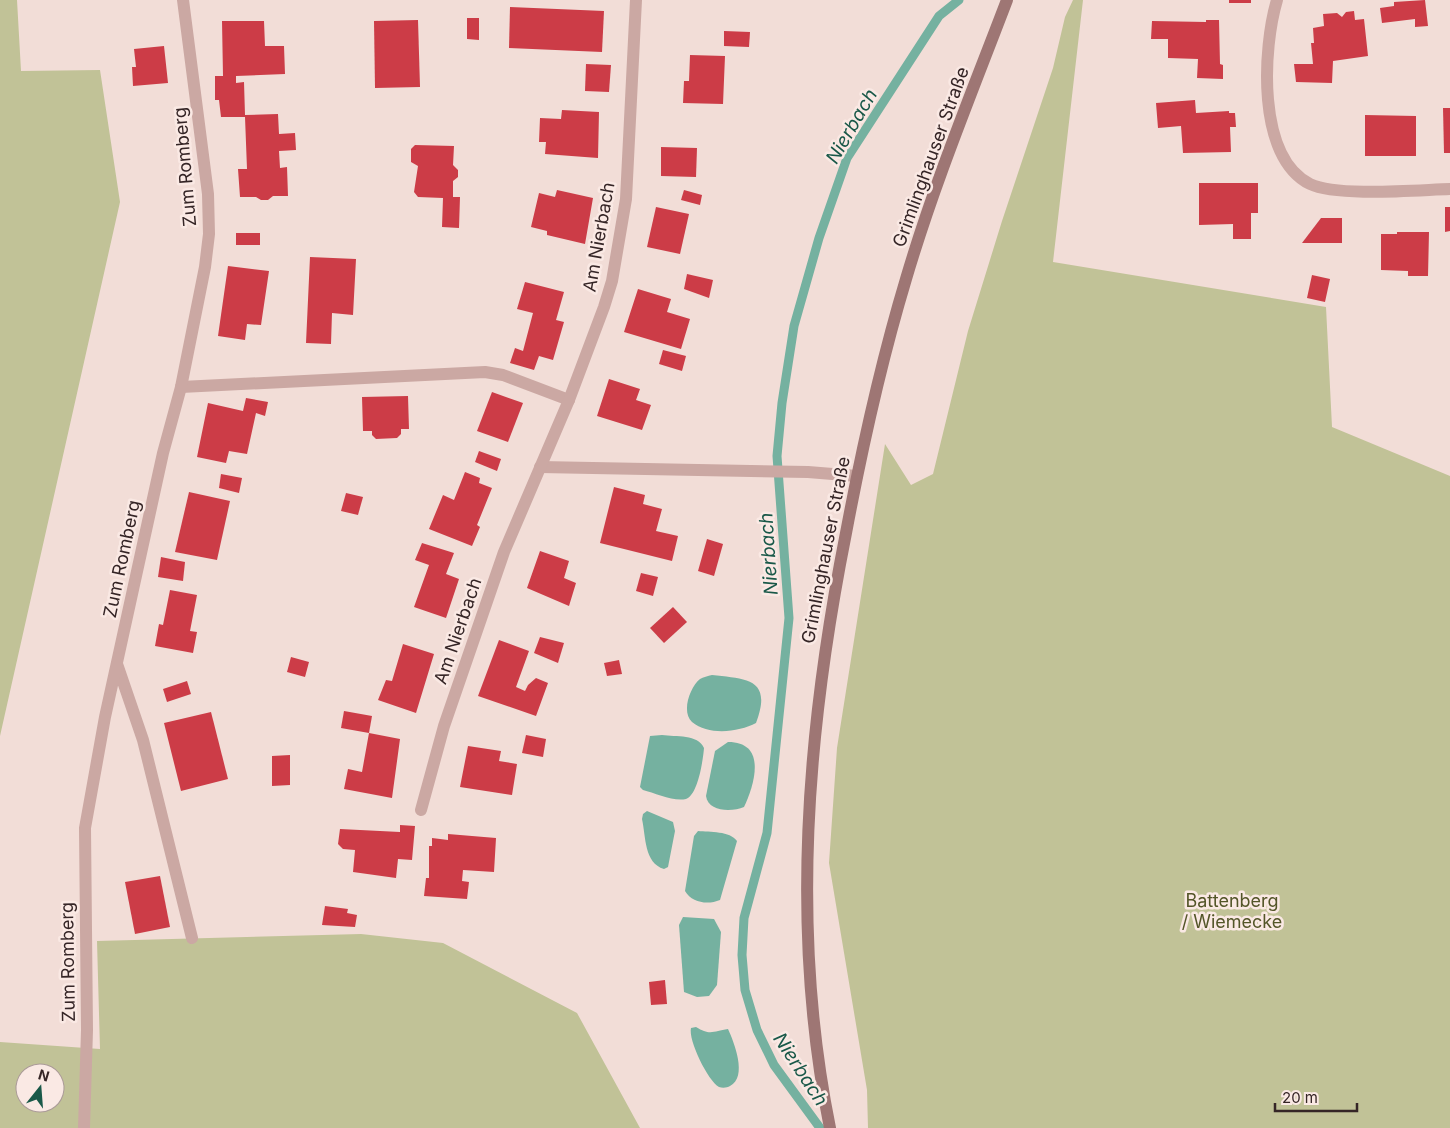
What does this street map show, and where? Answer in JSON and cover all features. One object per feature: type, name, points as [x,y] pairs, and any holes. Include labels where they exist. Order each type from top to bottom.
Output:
[{"type":"main road","name":"Grimlinghauser Straße","points":[[830,1128],[815,1038],[809,970],[808,832],[816,721],[823,665],[857,476],[870,416],[906,277],[1007,0]]},
{"type":"street","name":"Zum Romberg","points":[[84,1128],[87,1030],[85,828],[96,761],[117,664],[163,453],[181,387],[204,267],[208,234],[208,194],[183,0]]},
{"type":"street","name":"Am Nierbach","points":[[421,810],[444,726],[504,552],[569,400],[604,307],[617,255],[626,199],[636,0]]},
{"type":"street","points":[[1278,0],[1269,42],[1268,99],[1276,137],[1289,165],[1309,184],[1330,190],[1450,189]]},
{"type":"street","points":[[181,387],[485,372],[503,375],[569,400]]},
{"type":"street","points":[[540,467],[808,472],[857,476]]},
{"type":"street","points":[[117,664],[143,740],[192,938]]},
{"type":"green space","points":[[0,0],[17,0],[21,71],[100,70],[120,202],[0,736]]},
{"type":"green space","name":"Battenberg / Wiemecke","points":[[1073,0],[1083,0],[1053,262],[1326,307],[1332,427],[1450,476],[1450,1128],[868,1128],[867,1090],[829,863],[837,748],[885,444],[911,485],[933,474],[968,331],[1053,68],[1065,17]]},
{"type":"green space","points":[[361,934],[443,943],[577,1013],[640,1128],[0,1128],[0,1042],[100,1049],[97,941]]},
{"type":"water","points":[[712,675],[745,680],[759,689],[761,697],[756,723],[741,729],[715,731],[692,722],[687,712],[690,693],[700,679]]},
{"type":"water","points":[[662,735],[692,738],[697,740],[704,748],[697,784],[694,791],[686,799],[670,798],[643,790],[640,787],[650,736]]},
{"type":"water","points":[[728,742],[740,744],[748,749],[753,757],[755,766],[752,787],[744,807],[733,810],[716,808],[711,805],[706,796],[715,751]]},
{"type":"water","points":[[647,811],[673,822],[675,831],[668,867],[664,869],[657,866],[649,855],[642,819],[643,814]]},
{"type":"water","points":[[698,831],[730,835],[737,841],[720,900],[715,902],[701,902],[692,898],[685,891],[694,836]]},
{"type":"water","points":[[683,917],[714,919],[721,932],[717,985],[709,996],[697,997],[684,992],[679,925]]},
{"type":"water","points":[[696,1027],[709,1032],[728,1029],[736,1050],[739,1067],[735,1082],[730,1086],[719,1087],[705,1069],[691,1034],[691,1028]]},
{"type":"building","points":[[1229,0],[1251,0],[1251,3],[1229,3]]},
{"type":"building","points":[[1425,0],[1428,26],[1415,27],[1415,19],[1382,23],[1380,8],[1394,6],[1394,2]]},
{"type":"building","points":[[510,7],[604,11],[602,52],[509,48]]},
{"type":"building","points":[[1354,11],[1355,20],[1364,19],[1368,56],[1333,61],[1332,83],[1296,82],[1294,64],[1313,64],[1311,43],[1314,43],[1313,28],[1324,26],[1323,14],[1337,13],[1342,17],[1346,12]]},
{"type":"building","points":[[467,18],[479,18],[479,40],[467,39]]},
{"type":"building","points":[[418,20],[420,87],[375,88],[374,21]]},
{"type":"building","points":[[1206,20],[1219,20],[1220,64],[1223,65],[1223,79],[1197,78],[1198,59],[1168,58],[1168,39],[1151,39],[1152,21],[1206,22]]},
{"type":"building","points":[[222,21],[264,21],[265,46],[284,46],[285,74],[236,76],[236,83],[244,82],[245,115],[278,114],[279,134],[295,133],[296,150],[279,151],[280,168],[287,167],[288,196],[273,196],[268,200],[261,200],[256,197],[240,197],[238,169],[247,169],[245,117],[221,117],[219,100],[215,100],[215,76],[223,76]]},
{"type":"building","points":[[724,31],[750,32],[749,47],[724,46]]},
{"type":"building","points":[[164,46],[168,83],[133,86],[132,67],[136,67],[134,49]]},
{"type":"building","points":[[690,55],[725,56],[723,104],[683,103],[684,81],[689,81]]},
{"type":"building","points":[[586,64],[611,65],[609,92],[585,91]]},
{"type":"building","points":[[1195,100],[1196,113],[1229,111],[1229,113],[1235,113],[1236,127],[1230,127],[1231,152],[1183,153],[1181,126],[1158,128],[1156,103]]},
{"type":"building","points":[[1443,108],[1450,108],[1450,153],[1444,153]]},
{"type":"building","points":[[562,110],[599,112],[598,158],[545,154],[546,142],[539,142],[540,118],[561,119]]},
{"type":"building","points":[[1365,115],[1416,116],[1416,156],[1365,156]]},
{"type":"building","points":[[415,145],[454,146],[453,165],[458,170],[458,177],[453,181],[453,197],[460,197],[459,228],[442,227],[443,198],[418,197],[414,192],[418,166],[411,162],[411,149]]},
{"type":"building","points":[[661,147],[697,148],[696,177],[661,176]]},
{"type":"building","points":[[1199,183],[1258,183],[1258,213],[1251,213],[1251,239],[1233,239],[1233,224],[1199,225]]},
{"type":"building","points":[[557,190],[593,198],[585,244],[547,235],[547,231],[531,227],[539,193],[555,197]]},
{"type":"building","points":[[684,190],[702,195],[700,205],[681,200]]},
{"type":"building","points":[[656,207],[689,214],[680,254],[647,247]]},
{"type":"building","points":[[1445,207],[1450,207],[1450,231],[1445,232]]},
{"type":"building","points":[[1321,218],[1342,218],[1342,243],[1302,243]]},
{"type":"building","points":[[1397,232],[1429,232],[1428,276],[1408,276],[1408,271],[1381,270],[1381,234],[1397,234]]},
{"type":"building","points":[[236,233],[260,233],[260,245],[236,245]]},
{"type":"building","points":[[310,257],[356,259],[353,315],[332,313],[331,344],[306,343]]},
{"type":"building","points":[[228,266],[269,271],[261,325],[247,324],[245,340],[218,336]]},
{"type":"building","points":[[687,274],[713,280],[709,298],[684,289]]},
{"type":"building","points":[[1312,275],[1330,279],[1325,302],[1307,298]]},
{"type":"building","points":[[525,282],[564,292],[556,320],[564,322],[553,360],[539,356],[534,370],[510,363],[515,348],[523,351],[533,313],[517,309]]},
{"type":"building","points":[[638,289],[671,299],[667,312],[690,319],[681,349],[624,332]]},
{"type":"building","points":[[663,350],[686,356],[682,371],[659,364]]},
{"type":"building","points":[[609,379],[640,389],[636,400],[651,405],[642,430],[597,416]]},
{"type":"building","points":[[492,392],[523,403],[508,442],[477,431]]},
{"type":"building","points":[[408,396],[409,429],[401,429],[401,434],[397,438],[376,439],[372,435],[372,431],[363,431],[362,397]]},
{"type":"building","points":[[246,398],[268,402],[265,416],[256,413],[247,454],[229,451],[226,463],[197,457],[208,403],[243,411]]},
{"type":"building","points":[[479,451],[501,459],[497,471],[475,462]]},
{"type":"building","points":[[465,472],[480,478],[479,483],[492,488],[477,525],[480,527],[472,546],[429,529],[443,495],[454,500]]},
{"type":"building","points":[[221,474],[242,478],[239,493],[219,488]]},
{"type":"building","points":[[614,487],[645,495],[643,504],[662,509],[656,531],[678,536],[672,561],[600,543]]},
{"type":"building","points":[[189,492],[230,501],[217,560],[175,552]]},
{"type":"building","points":[[346,493],[363,497],[358,515],[341,511]]},
{"type":"building","points":[[707,539],[723,544],[714,576],[698,571]]},
{"type":"building","points":[[422,543],[454,553],[446,574],[459,579],[446,618],[414,607],[429,565],[415,560]]},
{"type":"building","points":[[540,551],[569,561],[564,578],[576,583],[569,606],[527,588]]},
{"type":"building","points":[[161,557],[185,562],[183,581],[158,577]]},
{"type":"building","points":[[641,573],[658,577],[653,596],[636,591]]},
{"type":"building","points":[[170,590],[197,595],[190,631],[197,632],[193,653],[155,646],[159,624],[163,625]]},
{"type":"building","points":[[673,607],[687,622],[664,643],[650,628]]},
{"type":"building","points":[[540,637],[564,643],[558,663],[534,653]]},
{"type":"building","points":[[499,640],[529,651],[516,687],[525,691],[528,685],[536,678],[548,683],[536,716],[478,696]]},
{"type":"building","points":[[403,644],[434,654],[416,713],[378,700],[386,680],[392,681]]},
{"type":"building","points":[[291,657],[309,662],[305,677],[287,672]]},
{"type":"building","points":[[619,660],[622,674],[607,676],[604,663]]},
{"type":"building","points":[[187,681],[191,694],[167,702],[163,689]]},
{"type":"building","points":[[344,711],[372,716],[369,733],[341,728]]},
{"type":"building","points":[[211,712],[228,779],[181,791],[164,723]]},
{"type":"building","points":[[369,733],[400,739],[392,798],[344,789],[348,769],[362,772]]},
{"type":"building","points":[[526,735],[546,739],[543,757],[522,753]]},
{"type":"building","points":[[468,746],[501,751],[499,761],[517,764],[512,795],[460,787]]},
{"type":"building","points":[[290,755],[290,785],[272,786],[272,756]]},
{"type":"building","points":[[400,825],[415,826],[412,860],[398,859],[396,878],[353,872],[355,850],[343,849],[338,844],[340,829],[400,832]]},
{"type":"building","points":[[448,834],[496,838],[494,872],[463,870],[462,881],[469,882],[467,899],[424,896],[426,878],[429,878],[429,846],[432,846],[432,838],[448,840]]},
{"type":"building","points":[[160,876],[170,927],[135,934],[125,882]]},
{"type":"building","points":[[325,906],[348,909],[347,913],[357,915],[355,927],[322,925]]},
{"type":"building","points":[[665,980],[667,1004],[651,1005],[649,982]]},
{"type":"waterway","name":"Nierbach","points":[[820,1128],[774,1065],[757,1030],[745,990],[742,955],[744,918],[767,833],[789,618],[777,456],[782,403],[794,326],[819,238],[847,158],[939,16],[959,0]]}]
